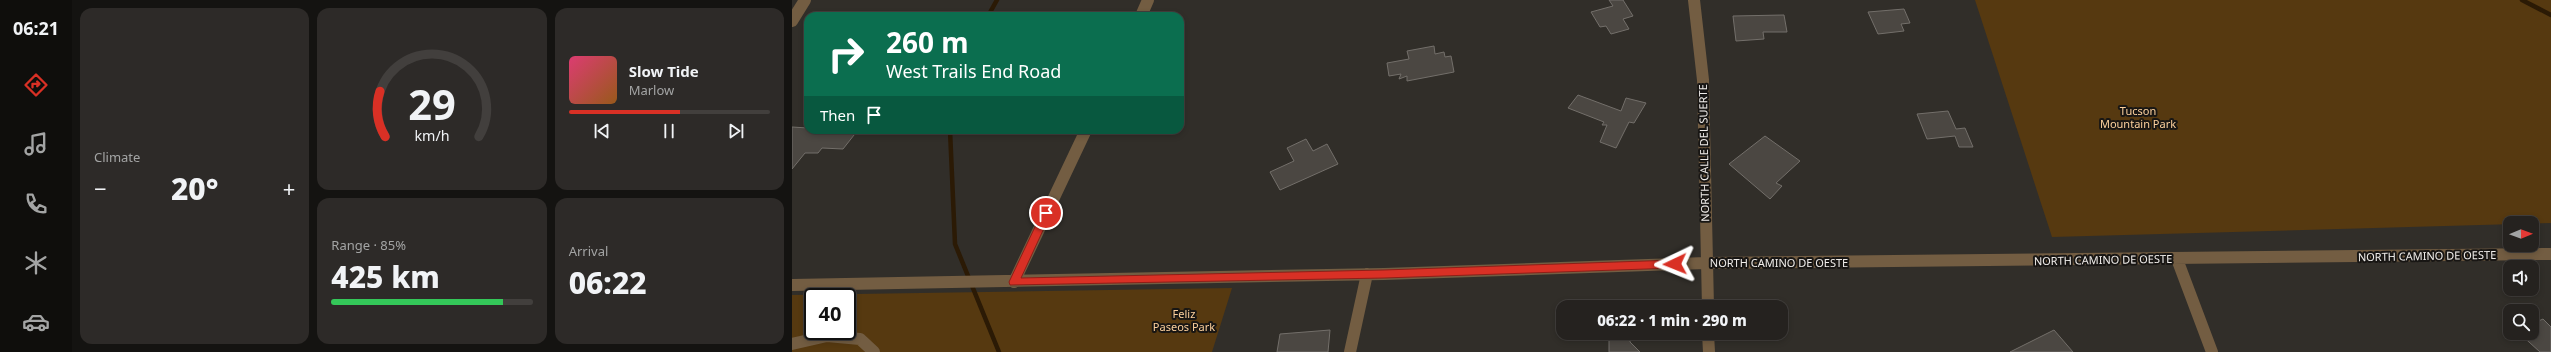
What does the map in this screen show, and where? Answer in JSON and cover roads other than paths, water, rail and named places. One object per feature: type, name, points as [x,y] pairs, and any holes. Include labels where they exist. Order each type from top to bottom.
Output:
[{"type":"street","points":[[792,22],[805,0]]},
{"type":"street","points":[[1142,12],[1148,0]]},
{"type":"street","name":"NORTH CALLE DEL SUERTE","points":[[1694,0],[1703,80],[1708,300]]},
{"type":"street","points":[[1014,282],[1084,134]]},
{"type":"street","name":"NORTH CAMINO DE OESTE","points":[[792,284],[1014,282],[1367,274],[1706,263],[2551,254]]},
{"type":"street","points":[[2177,259],[2212,352]]},
{"type":"street","points":[[1350,352],[1367,274]]},
{"type":"street","points":[[792,344],[827,336],[860,339],[874,352]]},
{"type":"street","points":[[1708,340],[1709,352]]},
{"type":"waterway","points":[[990,12],[997,0]]},
{"type":"waterway","points":[[2522,0],[2551,15]]},
{"type":"waterway","points":[[950,134],[955,244],[999,352]]},
{"type":"park label","name":"Tucson Mountain Park","points":[[2138,117]]},
{"type":"park label","name":"Feliz Paseos Park","points":[[1184,320]]}]
